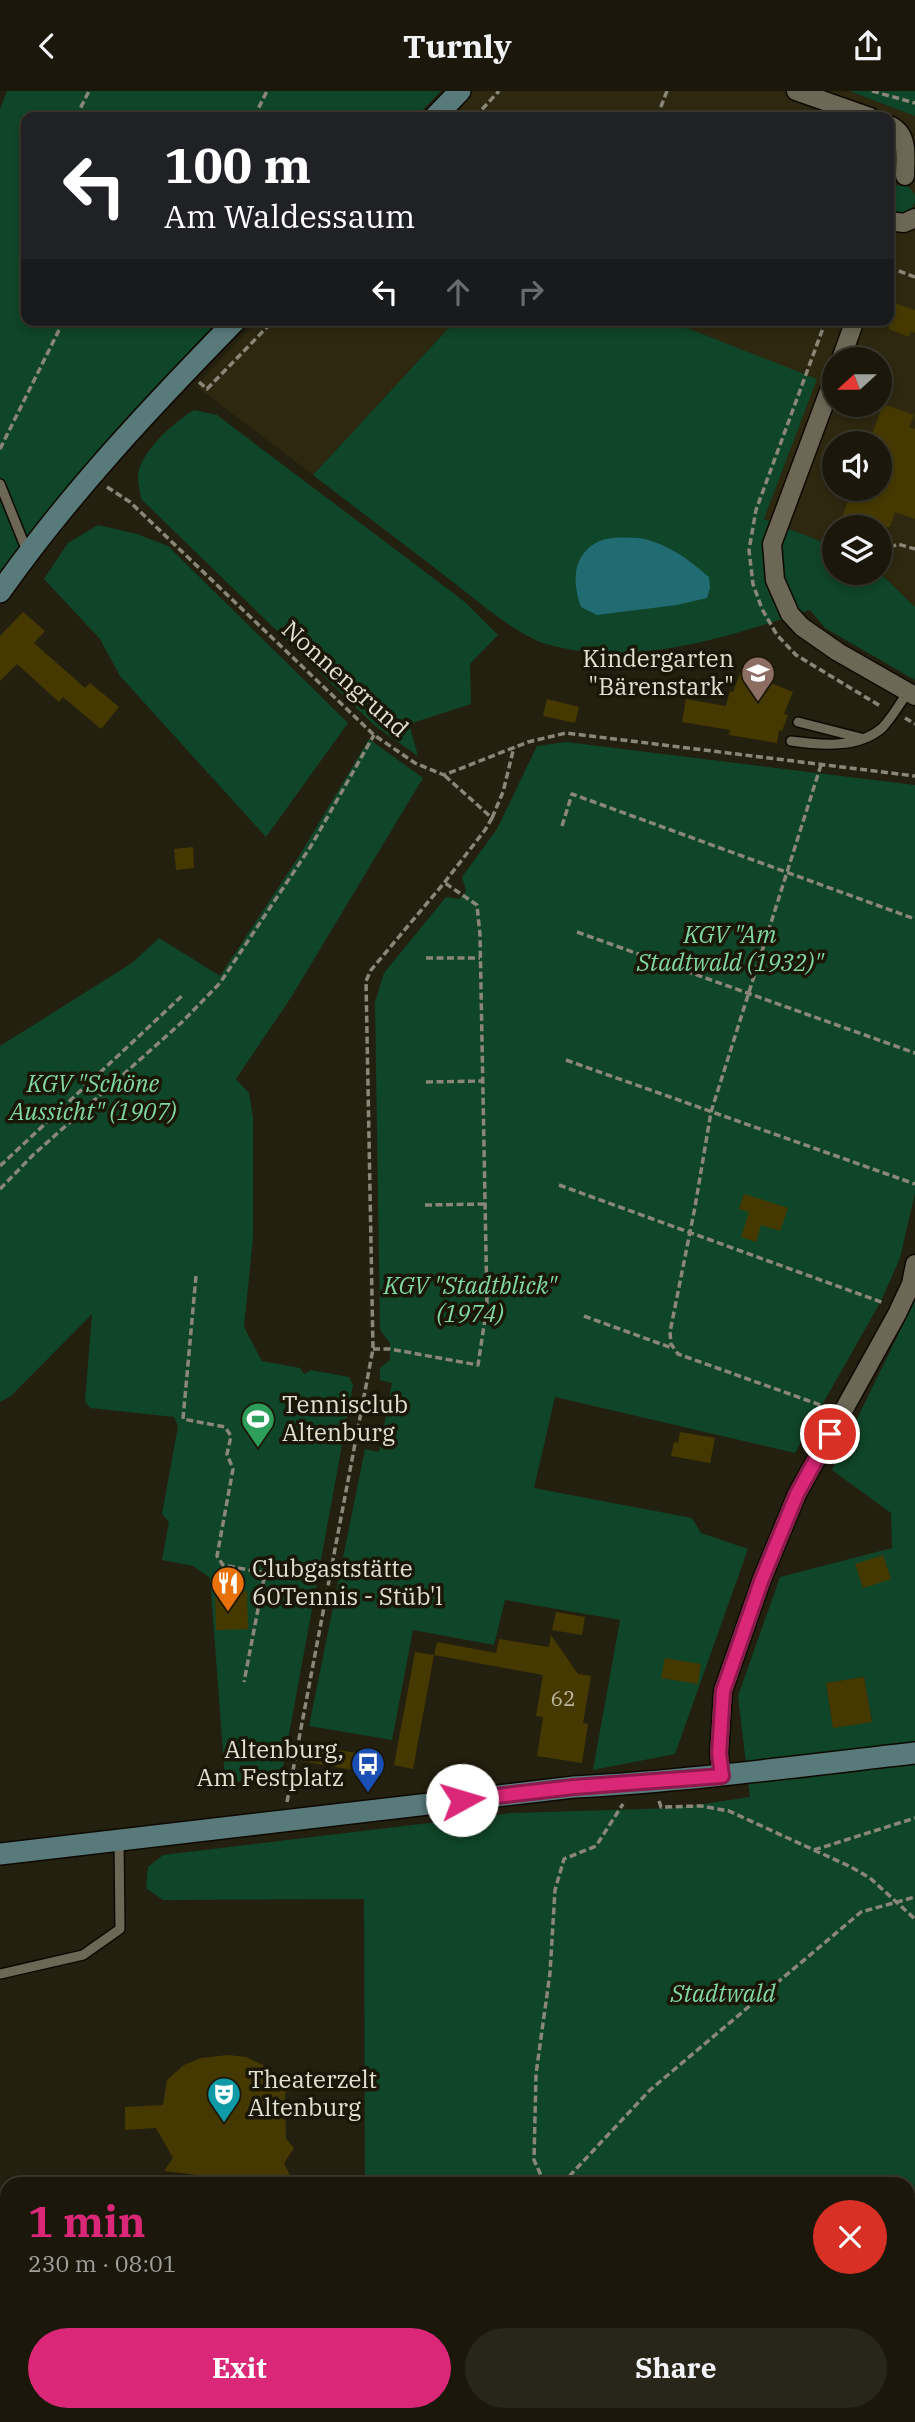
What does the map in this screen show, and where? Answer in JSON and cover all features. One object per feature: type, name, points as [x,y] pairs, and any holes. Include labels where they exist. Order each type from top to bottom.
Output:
[{"type":"street","points":[[440,112],[460,91]]},
{"type":"street","points":[[796,91],[856,112]]},
{"type":"street","points":[[894,127],[905,140],[903,178]]},
{"type":"street","points":[[894,224],[915,218]]},
{"type":"street","points":[[0,592],[28,552],[90,477],[230,326]]},
{"type":"street","points":[[845,347],[853,326]]},
{"type":"street","points":[[822,410],[775,536],[772,553],[775,580],[790,614],[802,627],[838,652],[912,694]]},
{"type":"street","points":[[722,1776],[719,1754],[723,1691],[762,1579],[797,1494],[897,1314],[911,1284],[915,1264]]},
{"type":"street","points":[[0,1854],[574,1787],[722,1776],[915,1753]]},
{"type":"lane","points":[[0,484],[28,552]]},
{"type":"lane","points":[[791,741],[816,745],[839,744],[863,738],[881,729],[892,713],[912,694]]},
{"type":"lane","points":[[798,722],[863,738]]},
{"type":"lane","points":[[0,1974],[83,1955],[120,1929],[119,1839]]},
{"type":"path","points":[[78,112],[89,91]]},
{"type":"path","points":[[256,112],[267,91]]},
{"type":"path","points":[[479,112],[499,91]]},
{"type":"path","points":[[659,112],[667,91]]},
{"type":"path","points":[[872,91],[915,103]]},
{"type":"path","points":[[894,269],[915,277]]},
{"type":"path","points":[[0,449],[61,326]]},
{"type":"path","points":[[187,370],[207,389],[268,326]]},
{"type":"path","points":[[824,326],[756,510],[749,549],[752,584],[777,635],[796,655],[915,724]]},
{"type":"path","name":"Nonnengrund","points":[[90,477],[130,502],[374,735],[415,763],[444,775],[492,818]]},
{"type":"path","points":[[892,547],[898,544],[915,549]]},
{"type":"path","points":[[444,775],[528,742],[566,733],[915,776]]},
{"type":"path","points":[[0,1189],[73,1119],[181,1023],[220,983],[312,846],[374,735]]},
{"type":"path","points":[[284,1820],[373,1349],[366,981],[371,970],[485,830],[503,792],[514,747]]},
{"type":"path","points":[[674,1349],[670,1332],[711,1112],[821,765]]},
{"type":"path","points":[[562,826],[572,794],[915,919]]},
{"type":"path","points":[[373,1349],[390,1349],[478,1365],[487,1306],[477,905],[444,883]]},
{"type":"path","points":[[577,932],[915,1053]]},
{"type":"path","points":[[426,958],[480,958]]},
{"type":"path","points":[[0,1166],[184,994]]},
{"type":"path","points":[[566,1060],[915,1184]]},
{"type":"path","points":[[426,1082],[482,1081]]},
{"type":"path","points":[[61,1107],[73,1119]]},
{"type":"path","points":[[559,1185],[881,1301],[897,1314]]},
{"type":"path","points":[[425,1205],[485,1204]]},
{"type":"path","points":[[197,1276],[183,1419],[225,1427],[231,1436],[227,1454],[233,1469],[217,1556],[223,1565],[265,1573],[244,1682]]},
{"type":"path","points":[[584,1316],[674,1349],[683,1356],[841,1414]]},
{"type":"path","points":[[652,1782],[661,1807],[701,1806],[729,1811],[870,1878],[915,1919]]},
{"type":"path","points":[[542,2177],[534,2160],[536,2074],[550,1973],[555,1890],[564,1859],[596,1846],[623,1804],[622,1784]]},
{"type":"path","points":[[814,1850],[915,1818]]},
{"type":"path","points":[[569,2177],[650,2090],[861,1912],[915,1897]]},
{"type":"shaded area","points":[[474,91],[849,91],[915,116],[915,607],[892,585],[892,515],[822,515],[822,542],[764,519],[816,379],[682,326],[894,326],[894,112],[454,112]]},
{"type":"shaded area","points":[[252,326],[450,326],[313,475],[196,386]]},
{"type":"green space","points":[[7,91],[441,91],[421,112],[21,112],[21,326],[213,326],[105,445],[0,576],[0,109]]},
{"type":"green space","points":[[849,91],[915,91],[915,116]]},
{"type":"green space","points":[[906,186],[914,194],[911,209],[901,213],[894,211],[894,187]]},
{"type":"green space","points":[[450,326],[682,326],[817,379],[764,519],[822,542],[822,585],[892,585],[915,607],[915,680],[825,628],[810,610],[715,639],[649,651],[615,653],[550,645],[514,628],[313,475]]},
{"type":"green space","points":[[194,410],[217,415],[465,602],[498,635],[470,664],[471,704],[409,724],[418,756],[375,726],[141,499],[138,476],[145,458],[168,430]]},
{"type":"green space","points":[[98,525],[137,534],[168,546],[348,723],[266,837],[120,676],[100,639],[44,579],[68,543]]},
{"type":"green space","name":"KGV \"Schöne Aussicht\" (1907)","points":[[369,739],[423,778],[290,999],[236,1079],[249,1093],[253,1117],[253,1238],[244,1327],[262,1361],[300,1368],[304,1374],[311,1370],[349,1377],[353,1385],[281,1778],[230,1782],[225,1779],[210,1578],[193,1566],[162,1560],[169,1522],[162,1514],[178,1426],[174,1417],[90,1408],[85,1401],[92,1314],[11,1396],[0,1402],[0,1046],[132,963],[159,938],[220,976],[301,853]]},
{"type":"green space","points":[[566,742],[915,785],[915,1193],[900,1258],[881,1301],[795,1453],[555,1397],[534,1488],[692,1518],[701,1533],[748,1549],[675,1754],[593,1770],[620,1620],[505,1600],[494,1645],[413,1630],[392,1740],[309,1726],[365,1449],[379,1452],[392,1383],[380,1380],[380,1368],[390,1360],[390,1343],[380,1330],[375,1002],[384,973],[446,897],[459,899],[466,891],[462,877],[497,829],[537,746]]},
{"type":"green space","name":"Stadtwald","points":[[915,1300],[915,2177],[365,2177],[364,1899],[163,1900],[146,1888],[148,1867],[163,1855],[512,1813],[676,1808],[750,1797],[738,1696],[780,1577],[892,1548],[891,1513],[832,1470]],"holes":[[[864,1677],[872,1721],[833,1727],[826,1683]]]},
{"type":"water","points":[[639,538],[677,553],[709,577],[707,598],[677,605],[597,615],[581,607],[576,579],[579,561],[584,553],[604,539]]},
{"type":"building","points":[[894,303],[915,310],[915,333],[911,331],[909,337],[889,329],[889,326],[894,326]]},
{"type":"building","points":[[892,407],[914,415],[909,427],[915,429],[915,519],[895,512],[892,521],[892,515],[843,515],[848,501],[892,501],[892,431],[873,431],[878,417],[892,417]]},
{"type":"building","points":[[23,612],[45,631],[34,643],[85,688],[90,683],[119,707],[101,729],[63,697],[59,702],[17,664],[0,681],[0,636]]},
{"type":"building","name":"Kindergarten \"Bärenstark\"","points":[[741,671],[793,692],[784,714],[788,715],[782,731],[779,730],[777,743],[729,735],[730,730],[682,722],[686,699],[726,706],[730,691],[733,692]]},
{"type":"building","points":[[547,699],[579,707],[575,723],[543,716]]},
{"type":"building","points":[[193,847],[194,868],[176,870],[174,849]]},
{"type":"building","points":[[744,1194],[788,1208],[780,1231],[761,1225],[756,1242],[741,1237],[749,1212],[739,1209]]},
{"type":"building","points":[[680,1432],[715,1438],[710,1463],[671,1456],[674,1442],[678,1443]]},
{"type":"building","points":[[883,1555],[891,1579],[863,1588],[855,1564]]},
{"type":"building","points":[[247,1591],[248,1629],[216,1630],[215,1592]]},
{"type":"building","points":[[556,1612],[585,1617],[582,1635],[552,1630]]},
{"type":"building","points":[[551,1635],[578,1674],[591,1676],[583,1723],[588,1724],[582,1763],[537,1756],[543,1717],[536,1716],[543,1675],[434,1655],[437,1642],[496,1653],[499,1639],[549,1647]]},
{"type":"building","points":[[415,1652],[434,1655],[413,1769],[394,1765]]},
{"type":"building","points":[[665,1658],[701,1664],[698,1684],[661,1678]]},
{"type":"building","points":[[864,1677],[872,1722],[833,1728],[826,1683]]},
{"type":"building","points":[[304,1744],[385,1758],[382,1775],[301,1761]]},
{"type":"building","name":"Theaterzelt Altenburg","points":[[228,2055],[246,2057],[263,2065],[276,2076],[287,2071],[294,2088],[285,2093],[286,2139],[294,2148],[284,2163],[291,2177],[215,2177],[164,2171],[173,2158],[156,2128],[125,2130],[125,2107],[163,2105],[167,2080],[184,2065],[201,2058]]},
{"type":"place","name":"Kindergarten \"Bärenstark\"","points":[[758,703]]},
{"type":"place","name":"Tennisclub Altenburg","points":[[258,1449]]},
{"type":"place","name":"Clubgaststätte 60Tennis - Stüb'l","points":[[228,1613]]},
{"type":"place","name":"Altenburg, Am Festplatz","points":[[368,1794]]},
{"type":"place","name":"Theaterzelt Altenburg","points":[[224,2124]]},
{"type":"route","points":[[462,1800],[574,1787],[722,1776],[719,1754],[723,1691],[762,1579],[797,1494],[830,1434]]},
{"type":"park label","name":"KGV \"Am Stadtwald (1932)\"","points":[[730,949]]},
{"type":"park label","name":"KGV \"Stadtblick\" (1974)","points":[[470,1300]]}]
